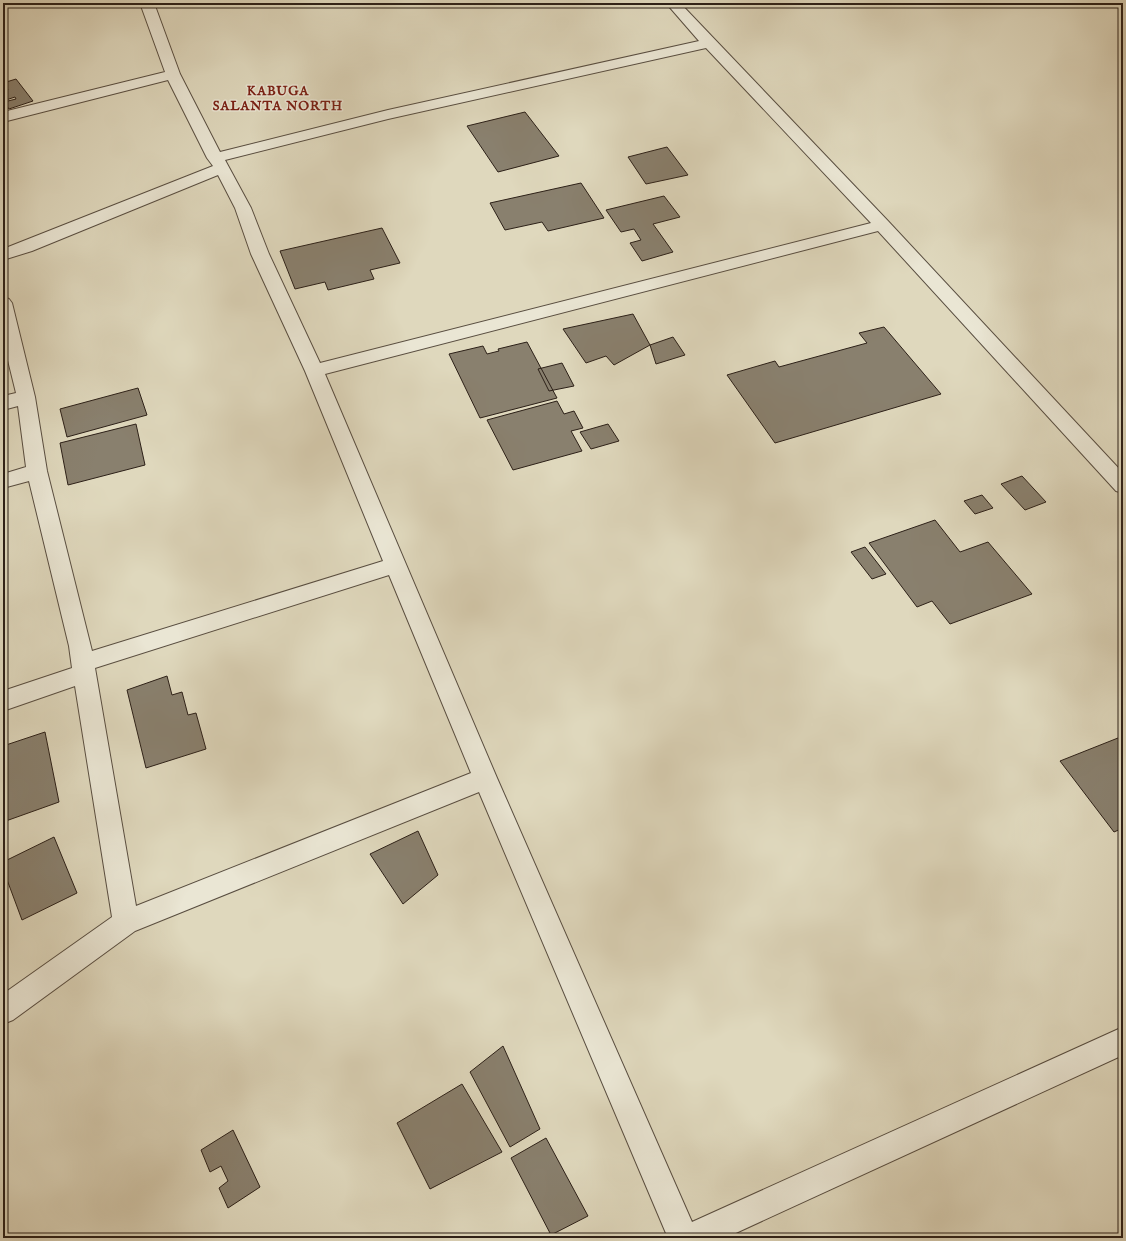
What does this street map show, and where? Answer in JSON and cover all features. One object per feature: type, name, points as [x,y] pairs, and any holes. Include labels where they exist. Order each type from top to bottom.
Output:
[{"type":"street","points":[[147,3],[174,74],[243,208],[260,254],[314,371],[484,778],[683,1238]]},
{"type":"street","points":[[673,3],[709,43],[882,225],[1123,486]]},
{"type":"street","points":[[3,255],[26,247],[219,163],[388,115],[709,43]]},
{"type":"street","points":[[3,117],[174,74]]},
{"type":"street","points":[[314,371],[882,225]]},
{"type":"street","points":[[3,303],[26,397],[37,471],[80,646],[126,922]]},
{"type":"street","points":[[3,403],[26,397]]},
{"type":"street","points":[[3,481],[37,471]]},
{"type":"street","points":[[3,701],[83,668],[396,565]]},
{"type":"street","points":[[3,1010],[126,922],[484,778]]},
{"type":"street","points":[[691,1238],[1123,1041]]},
{"type":"building","points":[[16,79],[33,101],[9,109],[4,102],[16,99],[15,97],[3,101],[3,92],[8,90],[6,86],[3,87],[3,83]]},
{"type":"building","points":[[525,112],[559,156],[498,172],[467,126]]},
{"type":"building","points":[[667,147],[688,175],[646,184],[628,157]]},
{"type":"building","points":[[581,183],[604,218],[548,231],[542,222],[505,230],[490,203]]},
{"type":"building","points":[[664,196],[680,217],[653,224],[673,252],[642,261],[630,243],[641,240],[634,229],[621,232],[606,210]]},
{"type":"building","points":[[382,228],[400,263],[370,270],[374,279],[328,290],[325,282],[295,289],[280,251]]},
{"type":"building","points":[[633,314],[650,345],[614,365],[606,356],[586,363],[563,329]]},
{"type":"building","points":[[884,327],[941,394],[775,443],[727,375],[775,361],[779,367],[867,343],[859,333]]},
{"type":"building","points":[[673,337],[685,355],[656,364],[650,345]]},
{"type":"building","points":[[527,342],[557,398],[480,418],[449,354],[483,346],[487,354],[499,351],[498,349]]},
{"type":"building","points":[[562,363],[574,386],[549,391],[538,369]]},
{"type":"building","points":[[138,388],[147,415],[67,437],[60,409]]},
{"type":"building","points":[[557,401],[564,414],[574,411],[583,428],[571,431],[582,451],[513,470],[487,420]]},
{"type":"building","points":[[136,424],[145,465],[68,485],[60,443]]},
{"type":"building","points":[[608,424],[619,441],[591,449],[580,432]]},
{"type":"building","points":[[1022,476],[1046,502],[1025,510],[1001,484]]},
{"type":"building","points":[[982,495],[993,508],[975,514],[964,501]]},
{"type":"building","points":[[935,520],[960,552],[988,542],[1032,594],[950,624],[932,601],[917,607],[869,543]]},
{"type":"building","points":[[865,547],[886,574],[872,579],[851,552]]},
{"type":"building","points":[[167,676],[172,695],[182,692],[188,715],[196,713],[206,749],[146,768],[127,690]]},
{"type":"building","points":[[45,732],[59,802],[3,822],[3,746]]},
{"type":"building","points":[[1123,736],[1123,828],[1114,832],[1060,761]]},
{"type":"building","points":[[418,831],[438,875],[403,904],[370,854]]},
{"type":"building","points":[[54,837],[77,893],[22,920],[3,869],[3,862]]},
{"type":"building","points":[[503,1046],[540,1129],[510,1147],[470,1072]]},
{"type":"building","points":[[462,1084],[502,1152],[430,1189],[397,1123]]},
{"type":"building","points":[[233,1130],[260,1187],[228,1208],[219,1188],[228,1181],[221,1166],[210,1172],[201,1150]]},
{"type":"building","points":[[546,1138],[588,1216],[551,1235],[511,1158]]},
{"type":"district","name":"KABUGA SALANTA NORTH","points":[[278,98]]}]
